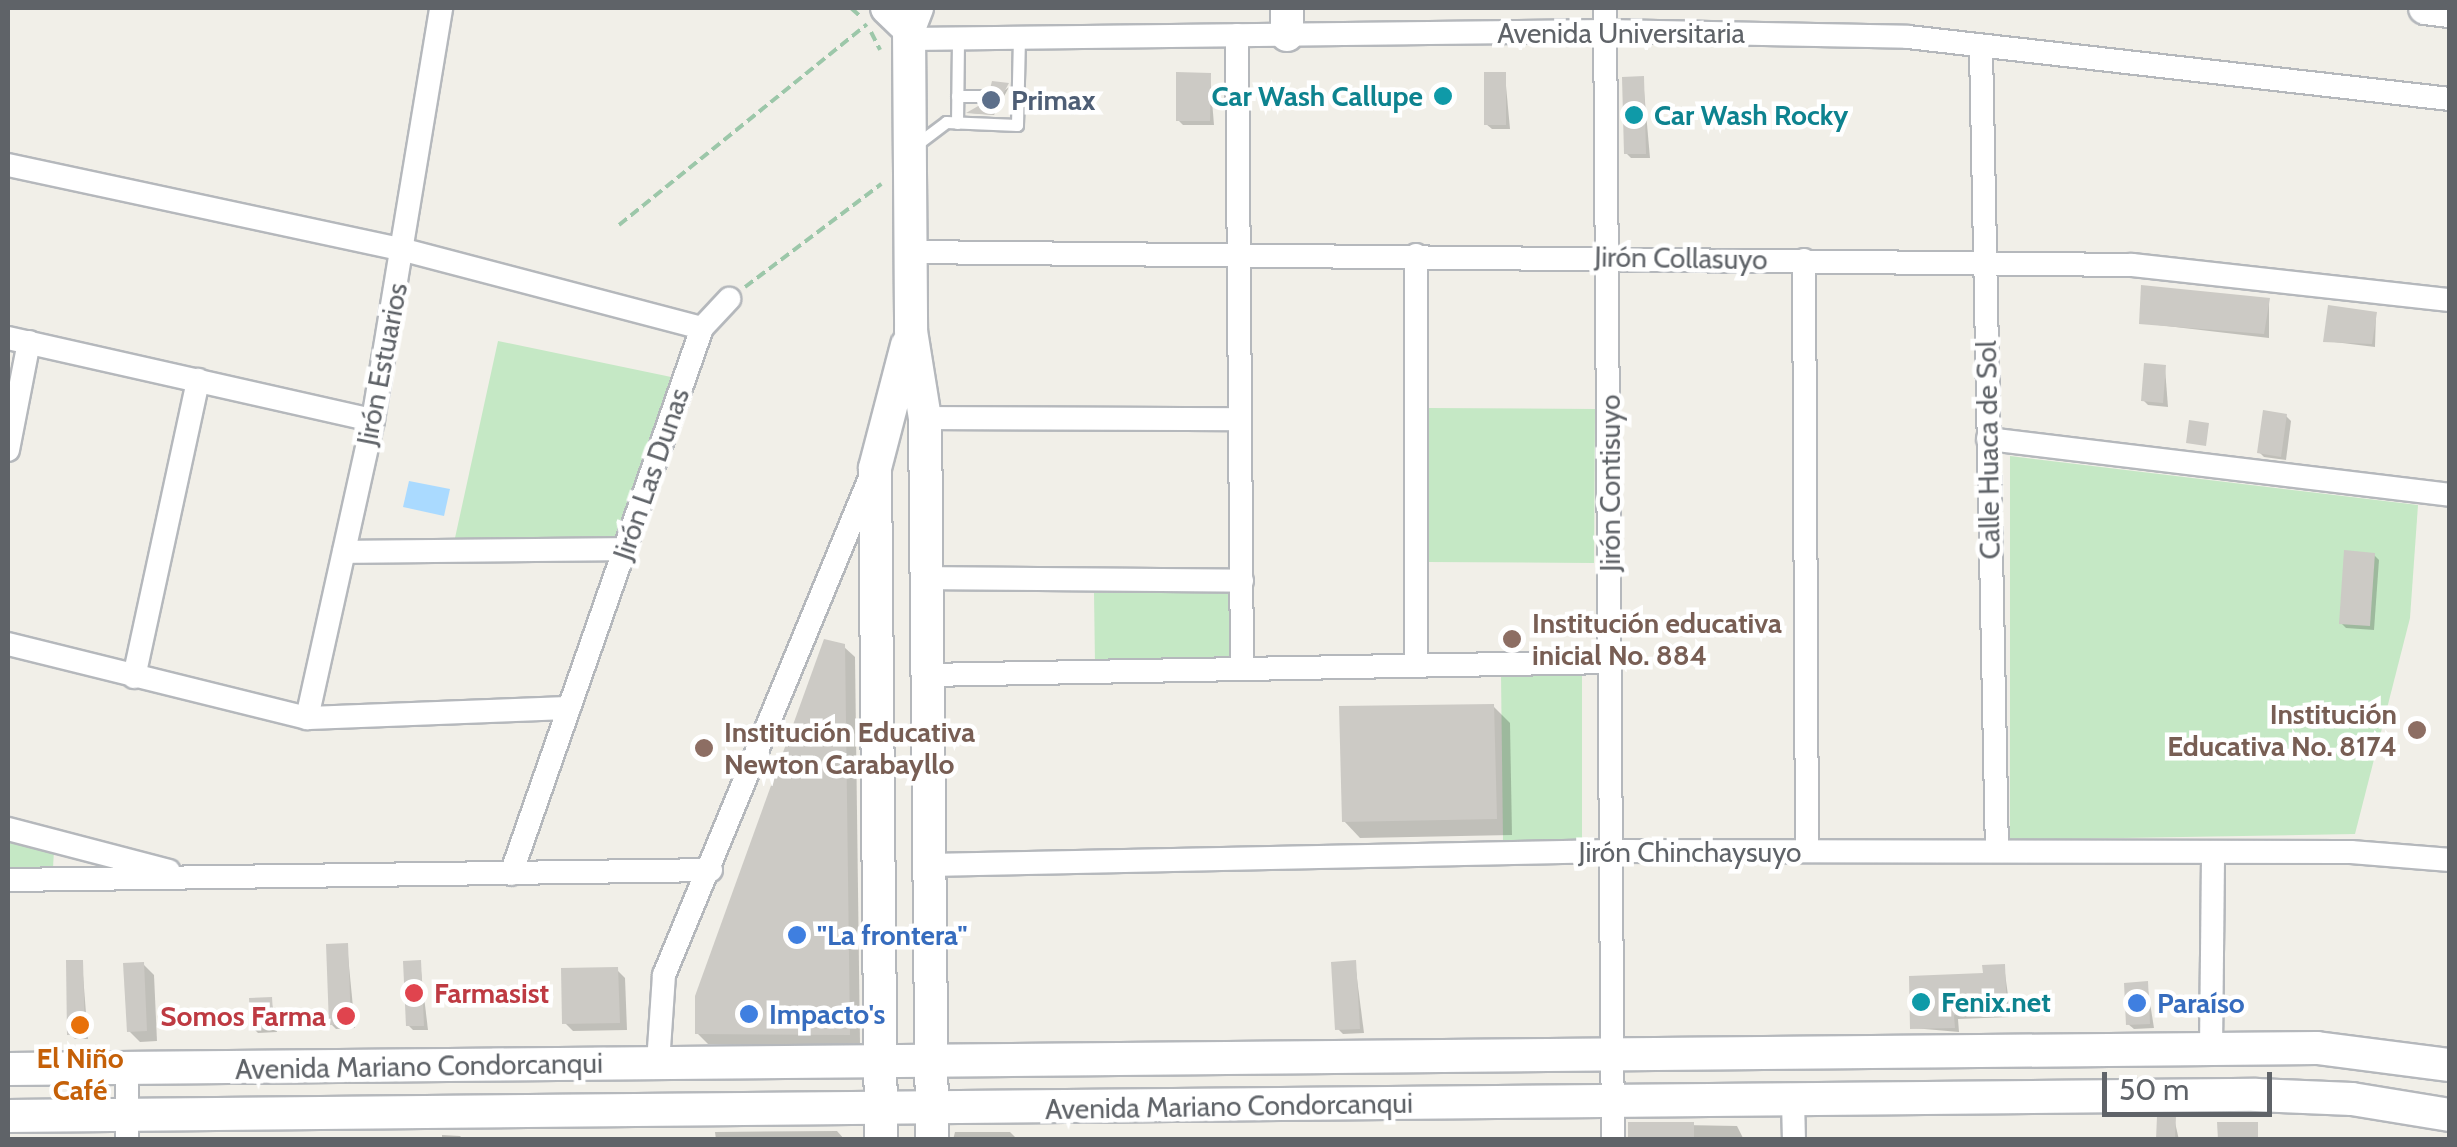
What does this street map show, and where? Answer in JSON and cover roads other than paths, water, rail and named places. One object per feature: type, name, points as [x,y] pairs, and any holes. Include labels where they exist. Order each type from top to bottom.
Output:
[{"type":"main road","points":[[2424,8],[2450,11]]},
{"type":"main road","points":[[898,21],[910,154],[911,332],[924,418],[932,1124]]},
{"type":"main road","points":[[881,1124],[874,468],[911,332]]},
{"type":"main road","name":"Avenida Mariano Condorcanqui","points":[[8,1069],[2212,1049],[2362,1050],[2450,1065]]},
{"type":"main road","name":"Avenida Mariano Condorcanqui","points":[[8,1116],[128,1132],[167,1121],[932,1124],[1613,1102],[2256,1095],[2352,1098],[2450,1115]]},
{"type":"street","name":"Jirón Estuarios","points":[[306,718],[374,420],[441,8]]},
{"type":"street","name":"Avenida Universitaria","points":[[898,21],[958,40],[1238,34],[1287,21],[1605,19],[1923,37],[1981,48],[2450,99]]},
{"type":"street","name":"Jirón Contisuyo","points":[[1605,19],[1613,1140]]},
{"type":"street","points":[[1238,34],[1242,669]]},
{"type":"street","name":"Calle Huaca de Sol","points":[[1981,48],[1997,851]]},
{"type":"street","points":[[8,165],[404,250],[702,328]]},
{"type":"street","name":"Jirón Collasuyo","points":[[910,252],[1239,252],[2132,264],[2450,300]]},
{"type":"street","points":[[1416,255],[1416,665]]},
{"type":"street","points":[[1804,260],[1808,851]]},
{"type":"street","name":"Jirón Las Dunas","points":[[512,874],[702,328],[729,299]]},
{"type":"street","points":[[8,450],[18,340],[374,420]]},
{"type":"street","points":[[134,677],[198,380]]},
{"type":"street","points":[[924,418],[1240,419]]},
{"type":"street","points":[[1988,439],[2450,495]]},
{"type":"street","points":[[658,1063],[664,976],[874,468]]},
{"type":"street","points":[[344,552],[625,548]]},
{"type":"street","points":[[926,578],[1242,582]]},
{"type":"street","points":[[8,644],[306,718],[569,708]]},
{"type":"street","points":[[928,675],[1611,662]]},
{"type":"street","points":[[8,830],[202,879]]},
{"type":"street","name":"Jirón Chinchaysuyo","points":[[929,865],[1612,851],[2402,852],[2450,860]]},
{"type":"street","points":[[2212,1049],[2213,852]]},
{"type":"street","points":[[8,880],[711,870]]},
{"type":"street","points":[[127,1068],[128,1132]]},
{"type":"street","points":[[1794,1100],[1794,1140]]},
{"type":"lane","points":[[910,154],[946,122],[1017,125],[1011,97],[1019,37]]},
{"type":"lane","points":[[956,123],[958,40]]},
{"type":"lane","points":[[957,96],[980,96]]},
{"type":"water","points":[[409,481],[450,489],[444,516],[403,507]]},
{"type":"place","name":"Car Wash Callupe","points":[[1443,96]]},
{"type":"place","name":"Primax","points":[[991,100]]},
{"type":"place","name":"Car Wash Rocky","points":[[1634,115]]},
{"type":"place","name":"Institución educativa inicial No. 884","points":[[1512,639]]},
{"type":"place","name":"Institución Educativa No. 8174","points":[[2417,730]]},
{"type":"place","name":"Institución Educativa Newton Carabayllo","points":[[704,748]]},
{"type":"place","name":"\"La frontera\"","points":[[797,935]]},
{"type":"place","name":"Farmasist","points":[[414,993]]},
{"type":"place","name":"Fenix.net","points":[[1921,1002]]},
{"type":"place","name":"Paraíso","points":[[2137,1003]]},
{"type":"place","name":"Impacto's","points":[[749,1014]]},
{"type":"place","name":"Somos Farma","points":[[346,1016]]},
{"type":"place","name":"El Niño Café","points":[[80,1025]]}]
